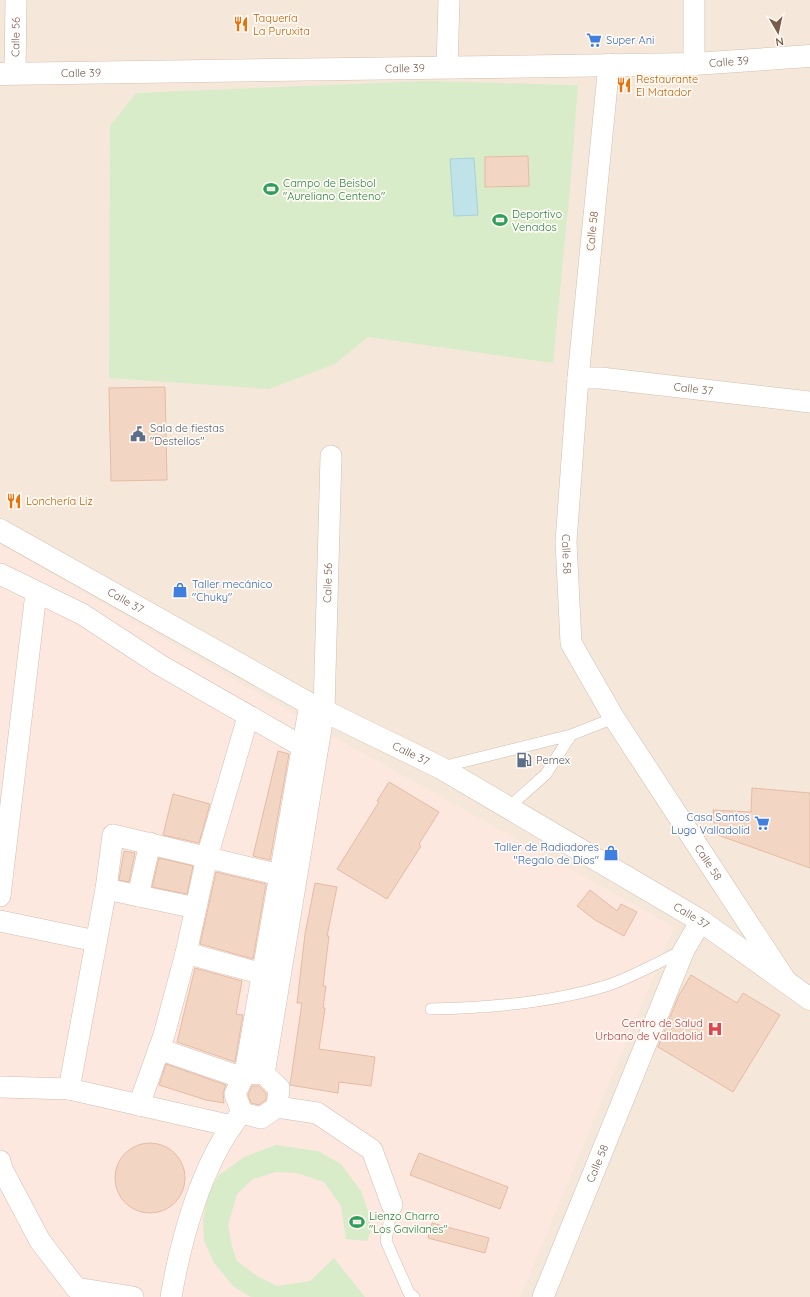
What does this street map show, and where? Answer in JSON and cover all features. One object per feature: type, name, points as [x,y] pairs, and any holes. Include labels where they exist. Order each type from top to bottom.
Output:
[{"type":"street","name":"Calle 56","points":[[7,74],[16,0]]},
{"type":"street","points":[[447,67],[449,0]]},
{"type":"street","points":[[694,0],[694,64]]},
{"type":"street","name":"Calle 39","points":[[7,74],[609,64],[694,64],[810,56]]},
{"type":"street","name":"Calle 58","points":[[609,64],[578,378],[566,542],[571,643],[614,718],[787,983]]},
{"type":"street","name":"Calle 37","points":[[578,378],[601,378],[810,402]]},
{"type":"street","name":"Calle 56","points":[[317,707],[331,456]]},
{"type":"street","name":"Calle 37","points":[[0,530],[317,707],[441,768],[701,921],[810,999]]},
{"type":"street","points":[[0,574],[36,593],[82,614],[160,665],[248,717],[303,747]]},
{"type":"street","points":[[0,896],[36,593]]},
{"type":"street","points":[[251,1075],[263,974],[280,874],[303,747],[317,707]]},
{"type":"street","points":[[172,1297],[178,1256],[202,1185],[213,1155],[237,1119],[235,1094],[251,1075],[317,707]]},
{"type":"street","points":[[139,1105],[159,1049],[186,953],[208,857],[248,717]]},
{"type":"street","points":[[68,1089],[106,889],[113,835],[280,874]]},
{"type":"street","points":[[138,896],[150,843]]},
{"type":"street","points":[[106,889],[196,908]]},
{"type":"street","points":[[0,921],[96,941]]},
{"type":"street","name":"Calle 58","points":[[543,1297],[684,950],[701,921]]},
{"type":"street","points":[[186,953],[263,974]]},
{"type":"street","points":[[159,1049],[251,1075],[279,1088],[277,1107]]},
{"type":"street","points":[[0,1087],[68,1089],[139,1105],[237,1119],[261,1118],[277,1107],[317,1113],[372,1150],[392,1205]]},
{"type":"street","points":[[0,1161],[2,1169],[40,1241],[76,1288],[133,1297]]},
{"type":"lane","points":[[441,768],[571,735],[614,718]]},
{"type":"lane","points":[[508,808],[546,774],[571,735]]},
{"type":"lane","points":[[431,1010],[478,1008],[566,997],[610,984],[684,950]]},
{"type":"lane","points":[[392,1205],[386,1242],[410,1293],[414,1297]]},
{"type":"shaded area","points":[[0,0],[810,0],[810,1297],[0,1297]]},
{"type":"shaded area","points":[[0,544],[316,727],[674,927],[520,1297],[0,1297]]},
{"type":"green space","name":"Campo de Beisbol \"Aureliano Centeno\"","points":[[426,81],[578,85],[570,188],[553,363],[368,337],[335,364],[269,389],[109,378],[110,126],[136,93]]},
{"type":"green space","name":"Lienzo Charro \"Los Gavilanes\"","points":[[276,1145],[318,1151],[341,1164],[361,1191],[368,1211],[371,1231],[367,1241],[346,1239],[341,1206],[324,1182],[297,1173],[276,1172],[253,1179],[237,1194],[228,1225],[232,1246],[237,1261],[257,1276],[277,1286],[310,1281],[334,1258],[365,1297],[251,1297],[234,1287],[214,1263],[204,1241],[203,1220],[208,1194],[219,1175],[244,1157]]},
{"type":"water","points":[[474,158],[478,215],[454,216],[450,159]]},
{"type":"building","points":[[528,156],[529,186],[485,187],[485,157]]},
{"type":"building","name":"Sala de fiestas \"Destellos\"","points":[[165,387],[167,480],[111,481],[109,388]]},
{"type":"building","points":[[278,751],[289,754],[270,860],[253,856]]},
{"type":"building","points":[[389,782],[439,812],[419,844],[421,846],[387,899],[337,869],[379,802],[377,801]]},
{"type":"building","name":"Casa Santos Lugo Valladolid","points":[[752,788],[810,793],[810,868],[715,834],[713,810],[751,812]]},
{"type":"building","points":[[173,794],[210,804],[199,843],[163,835]]},
{"type":"building","points":[[124,851],[135,853],[129,882],[119,880]]},
{"type":"building","points":[[159,858],[193,866],[187,894],[152,887]]},
{"type":"building","points":[[216,872],[266,884],[253,959],[200,944]]},
{"type":"building","points":[[315,883],[337,887],[327,936],[329,936],[323,986],[326,986],[323,1008],[325,1008],[319,1049],[375,1057],[371,1086],[339,1082],[338,1093],[290,1085],[302,1003],[297,1003],[305,934]]},
{"type":"building","points":[[590,890],[617,911],[621,904],[637,912],[624,936],[595,920],[577,906]]},
{"type":"building","points":[[195,968],[242,981],[236,1014],[243,1015],[235,1062],[177,1042]]},
{"type":"building","name":"Centro de Salud Urbano de Valladolid","points":[[691,975],[737,1003],[743,993],[780,1015],[733,1092],[658,1047],[679,995]]},
{"type":"building","points":[[166,1064],[226,1085],[223,1093],[224,1103],[206,1100],[159,1085]]},
{"type":"building","points":[[252,1086],[259,1086],[266,1093],[266,1100],[259,1105],[251,1103],[248,1095]]},
{"type":"building","points":[[150,1143],[163,1146],[175,1153],[182,1165],[185,1178],[182,1191],[175,1203],[163,1210],[150,1213],[137,1210],[125,1203],[118,1191],[115,1178],[118,1165],[125,1153],[137,1146]]},
{"type":"building","points":[[419,1153],[508,1187],[500,1209],[410,1175]]},
{"type":"building","points":[[432,1223],[489,1238],[485,1253],[428,1238]]},
{"type":"place","name":"Taquería La Puruxita","points":[[241,24]]},
{"type":"place","name":"Super Ani","points":[[594,40]]},
{"type":"place","name":"Restaurante El Matador","points":[[624,85]]},
{"type":"place","name":"Campo de Beisbol \"Aureliano Centeno\"","points":[[271,189]]},
{"type":"place","name":"Deportivo Venados","points":[[500,220]]},
{"type":"place","name":"Sala de fiestas \"Destellos\"","points":[[138,434]]},
{"type":"place","name":"Lonchería Liz","points":[[14,501]]},
{"type":"place","name":"Taller mecánico \"Chuky\"","points":[[180,590]]},
{"type":"place","name":"Pemex","points":[[524,760]]},
{"type":"place","name":"Casa Santos Lugo Valladolid","points":[[762,823]]},
{"type":"place","name":"Taller de Radiadores \"Regalo de Dios\"","points":[[611,853]]},
{"type":"place","name":"Centro de Salud Urbano de Valladolid","points":[[715,1029]]},
{"type":"place","name":"Lienzo Charro \"Los Gavilanes\"","points":[[357,1222]]}]
